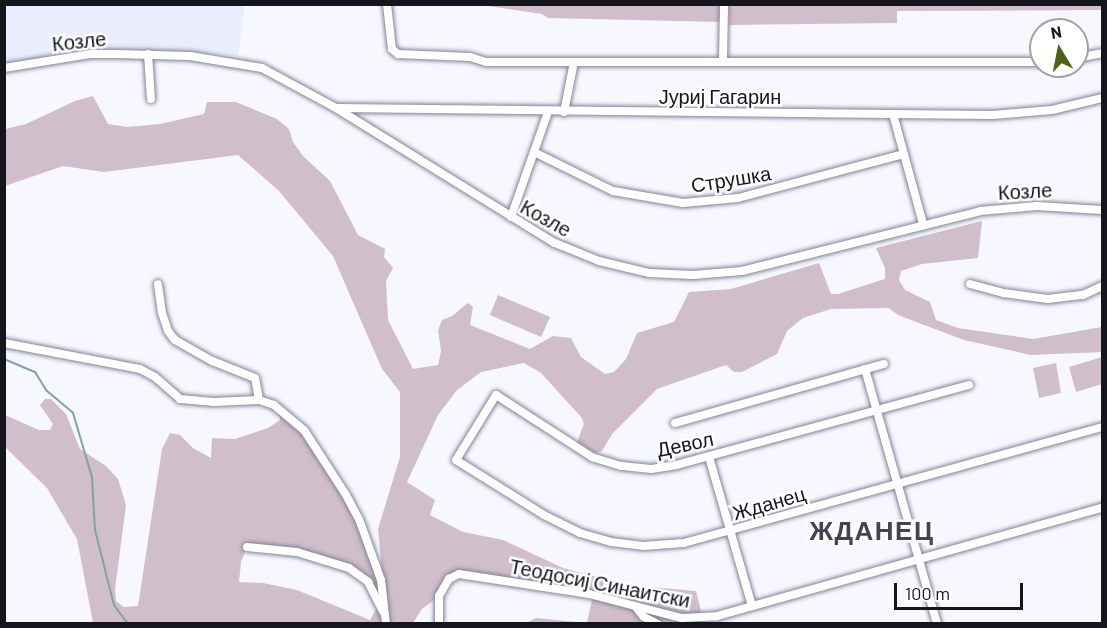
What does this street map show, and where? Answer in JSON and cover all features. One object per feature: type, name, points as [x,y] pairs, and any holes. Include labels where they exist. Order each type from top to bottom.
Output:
[{"type":"street","name":"Јуриј Гагарин","points":[[387,4],[392,49],[398,54],[470,57],[486,63],[1029,62]]},
{"type":"street","name":"Јуриј Гагарин","points":[[723,62],[724,4]]},
{"type":"street","name":"Козле","points":[[4,68],[90,54],[190,56],[248,64],[275,74],[336,108],[555,243],[593,259],[636,271],[678,276],[726,274],[763,267],[923,224],[1009,207],[1072,206],[1102,210]]},
{"type":"street","points":[[148,54],[151,99]]},
{"type":"street","points":[[564,112],[574,62]]},
{"type":"street","name":"Јуриј Гагарин","points":[[336,108],[549,112],[1015,114],[1059,109],[1102,98]]},
{"type":"street","points":[[511,217],[549,112]]},
{"type":"street","points":[[893,114],[923,224]]},
{"type":"street","name":"Струшка","points":[[534,152],[613,192],[683,203],[748,196],[903,154]]},
{"type":"street","points":[[158,284],[162,313],[175,340],[212,361],[255,378],[259,400]]},
{"type":"street","points":[[970,284],[996,292],[1048,299],[1083,295],[1102,286]]},
{"type":"street","points":[[4,343],[140,369],[155,377],[180,399],[213,402],[259,400],[285,412],[304,430],[359,519],[381,580],[386,619]]},
{"type":"street","name":"Девол","points":[[675,423],[884,364]]},
{"type":"street","points":[[866,369],[937,624]]},
{"type":"street","name":"Девол","points":[[456,460],[496,395],[592,457],[612,463],[651,469],[709,457],[969,385]]},
{"type":"street","name":"Жданец","points":[[456,460],[544,515],[580,533],[611,542],[643,546],[684,543],[731,531],[1102,427]]},
{"type":"street","points":[[709,457],[752,606]]},
{"type":"street","name":"Теодосиј Синаитски","points":[[439,624],[439,596],[449,579],[459,574],[590,594],[682,618],[699,618],[717,616],[1102,508]]},
{"type":"street","points":[[247,547],[297,552],[349,568],[368,582],[386,619]]},
{"type":"street","points":[[635,606],[644,617],[658,624]]},
{"type":"shaded area","points":[[1102,4],[1102,10],[897,11],[897,23],[729,25],[729,5]]},
{"type":"shaded area","points":[[5,5],[245,5],[238,56],[213,53],[92,50],[5,64]]},
{"type":"shaded area","points":[[481,5],[721,5],[720,22],[548,18],[542,14]]},
{"type":"shaded area","points":[[93,96],[108,124],[127,127],[160,124],[204,114],[207,102],[236,102],[277,119],[289,129],[293,142],[303,156],[330,181],[358,235],[385,249],[384,257],[393,268],[386,281],[388,320],[413,369],[438,365],[441,351],[438,330],[442,320],[452,316],[468,303],[473,307],[470,325],[530,349],[553,336],[571,338],[581,357],[605,374],[614,372],[626,359],[637,333],[674,322],[689,292],[731,289],[819,263],[831,294],[838,294],[885,279],[885,268],[876,248],[982,221],[978,258],[922,264],[901,271],[899,280],[905,290],[930,302],[936,320],[958,328],[1033,339],[1102,327],[1102,352],[1031,355],[964,340],[898,315],[889,308],[831,309],[803,318],[787,331],[777,354],[742,372],[734,372],[726,365],[657,389],[612,434],[602,451],[594,453],[577,442],[584,424],[582,418],[541,373],[524,363],[481,372],[457,390],[438,415],[407,482],[435,500],[430,515],[463,532],[503,540],[563,568],[627,585],[696,591],[704,623],[587,623],[593,595],[454,576],[439,596],[422,609],[413,623],[93,623],[77,539],[47,488],[5,447],[5,415],[39,430],[50,430],[53,424],[40,405],[45,399],[51,399],[66,414],[80,449],[106,466],[118,479],[126,505],[115,589],[116,601],[124,607],[138,606],[162,449],[170,433],[180,435],[193,448],[211,458],[212,438],[235,439],[268,428],[280,420],[279,408],[290,416],[334,475],[382,573],[378,529],[400,457],[400,392],[382,369],[333,256],[279,191],[238,155],[104,172],[63,166],[5,186],[5,129],[26,124],[75,101]],"holes":[[[247,547],[315,557],[359,575],[380,603],[370,620],[297,590],[263,583],[239,582],[241,562]]]},
{"type":"shaded area","points":[[498,295],[550,317],[541,337],[490,315]]},
{"type":"shaded area","points":[[1102,357],[1102,384],[1076,392],[1069,367]]},
{"type":"shaded area","points":[[1056,363],[1061,393],[1039,398],[1033,368]]},
{"type":"shaded area","points":[[536,618],[587,623],[526,623]]},
{"type":"waterway","points":[[4,359],[35,372],[47,391],[73,413],[92,477],[95,530],[114,605],[128,624]]},
{"type":"district","name":"ЖДАНЕЦ","points":[[872,530]]}]
